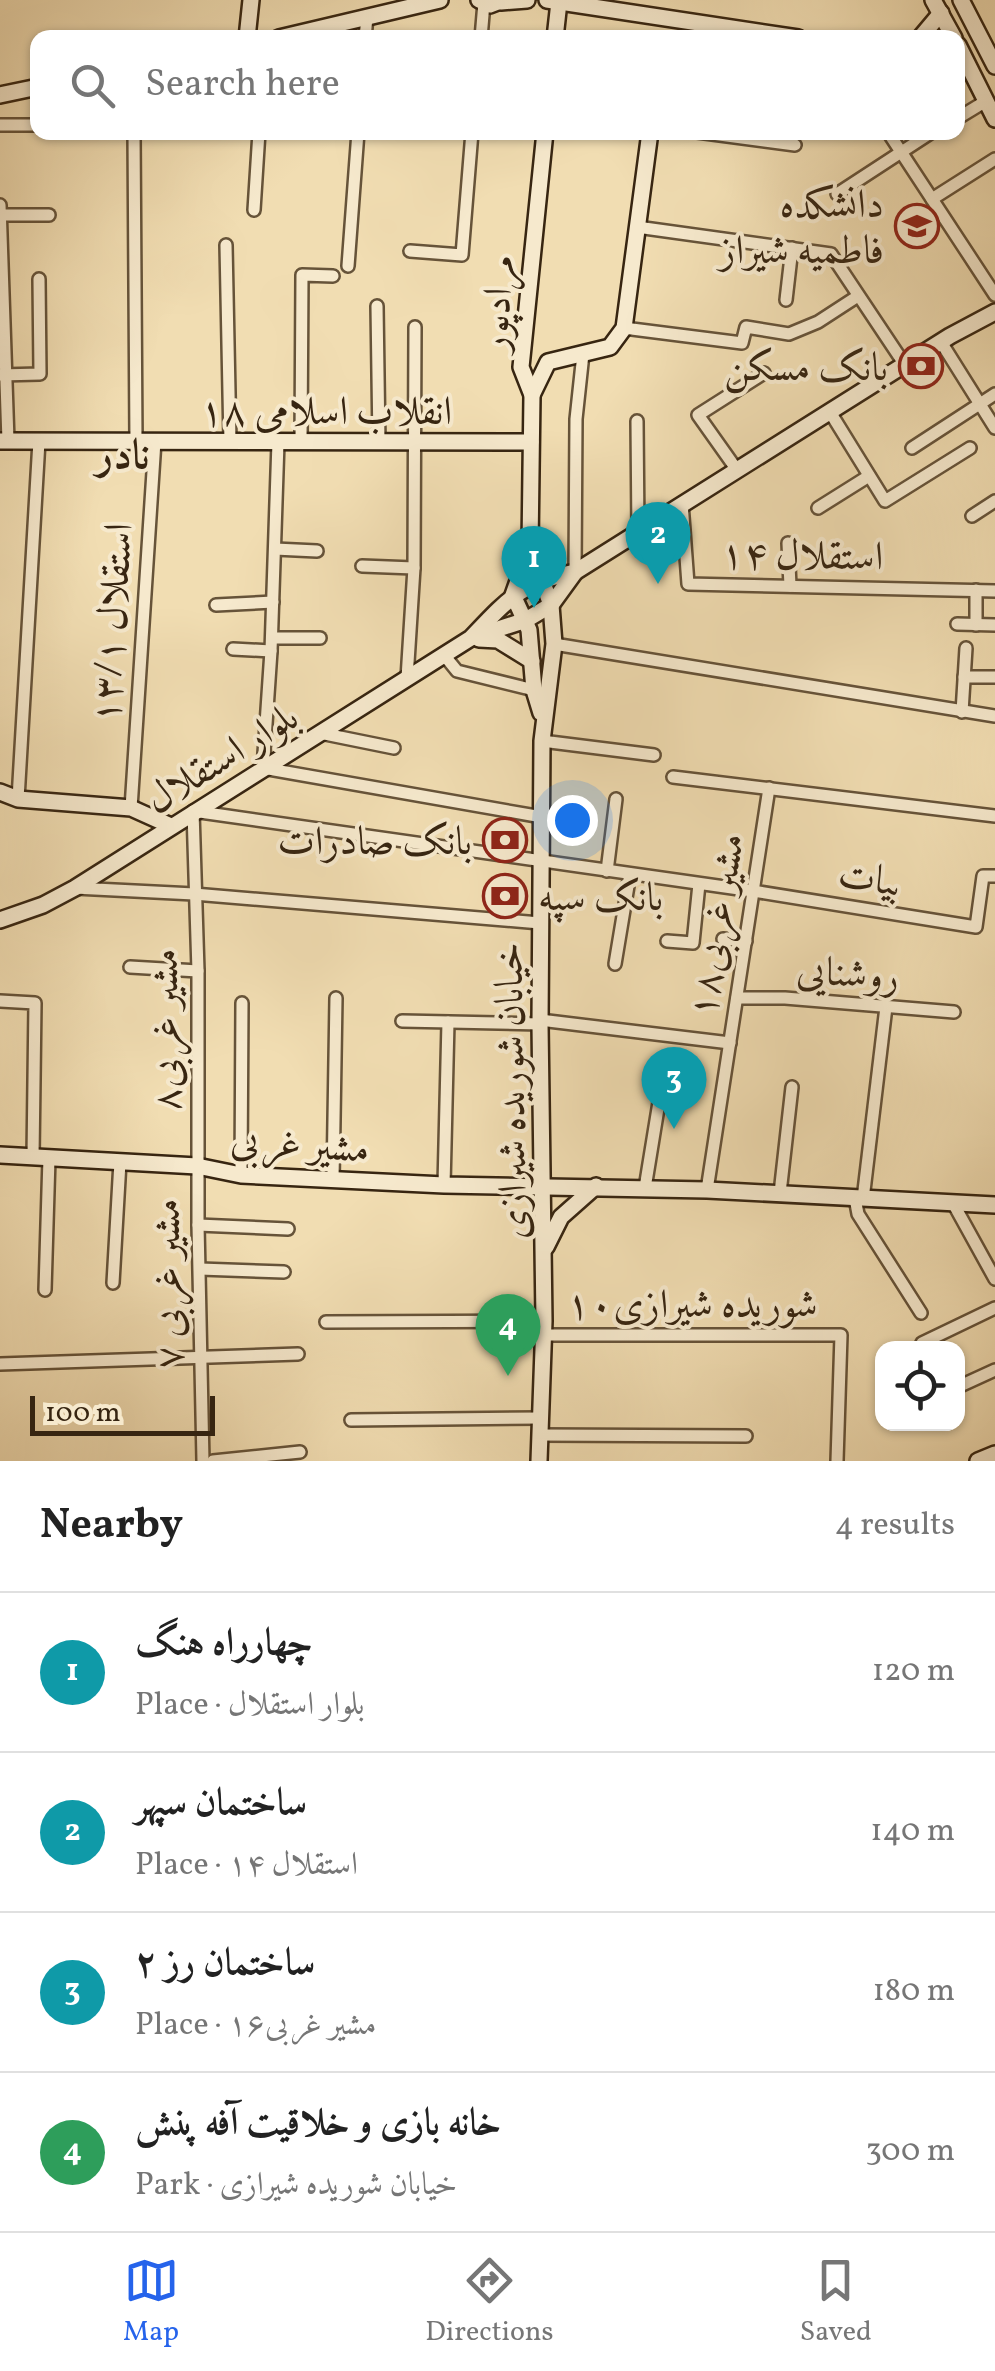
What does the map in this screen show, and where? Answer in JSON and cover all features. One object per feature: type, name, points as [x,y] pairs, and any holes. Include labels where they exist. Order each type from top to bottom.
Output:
[{"type":"main road","points":[[248,30],[251,0]]},
{"type":"main road","points":[[312,30],[440,0]]},
{"type":"main road","points":[[487,1],[527,0]]},
{"type":"main road","points":[[962,0],[995,66]]},
{"type":"main road","points":[[555,30],[553,1],[747,30]]},
{"type":"main road","points":[[924,30],[937,7]]},
{"type":"main road","points":[[937,7],[950,30]]},
{"type":"main road","points":[[663,30],[665,17]]},
{"type":"main road","points":[[965,69],[995,120]]},
{"type":"main road","points":[[0,95],[30,89]]},
{"type":"main road","name":"مرادپور","points":[[532,396],[521,367],[544,140]]},
{"type":"main road","points":[[624,328],[649,140]]},
{"type":"main road","name":"بلوار استقلال","points":[[0,920],[43,905],[75,888],[470,638],[513,595],[540,579],[575,572],[995,312]]},
{"type":"main road","name":"مرادپور","points":[[532,396],[548,362],[610,346],[624,328]]},
{"type":"main road","points":[[513,595],[530,547],[532,396]]},
{"type":"main road","name":"۱۸ انقلاب اسلامی","points":[[4,441],[531,442]]},
{"type":"main road","name":"خیابان شوریده شیرازی","points":[[530,547],[551,605],[554,644],[542,741],[544,1328],[540,1461]]},
{"type":"main road","name":"بلوار استقلال","points":[[470,638],[526,620],[551,605],[575,572]]},
{"type":"main road","name":"خیابان شوریده شیرازی","points":[[513,595],[526,620],[534,690],[543,720]]},
{"type":"main road","points":[[470,638],[498,640],[532,661]]},
{"type":"main road","points":[[0,792],[18,799],[131,808],[171,826]]},
{"type":"main road","name":"مشیر غربی","points":[[0,1156],[197,1166],[241,1175],[333,1180],[707,1190],[995,1205]]},
{"type":"main road","points":[[544,1251],[561,1216],[596,1186]]},
{"type":"main road","points":[[978,1461],[995,1454]]},
{"type":"street","points":[[482,30],[487,1]]},
{"type":"street","points":[[366,30],[367,17]]},
{"type":"street","points":[[965,114],[986,101]]},
{"type":"street","points":[[0,125],[30,125]]},
{"type":"street","points":[[134,140],[136,442]]},
{"type":"street","points":[[254,210],[258,140]]},
{"type":"street","points":[[348,266],[357,140]]},
{"type":"street","points":[[410,251],[462,255],[471,140]]},
{"type":"street","points":[[757,140],[795,145]]},
{"type":"street","points":[[893,140],[995,295]]},
{"type":"street","points":[[837,194],[919,140]]},
{"type":"street","points":[[932,199],[995,159]]},
{"type":"street","points":[[0,206],[4,441]]},
{"type":"street","points":[[0,216],[49,215]]},
{"type":"street","points":[[638,228],[831,254],[904,365]]},
{"type":"street","points":[[226,245],[230,442]]},
{"type":"street","points":[[786,300],[792,248]]},
{"type":"street","points":[[301,442],[302,275],[333,276]]},
{"type":"street","points":[[3,375],[40,374],[39,279]]},
{"type":"street","points":[[624,328],[742,343],[746,327],[789,334],[818,322],[858,296]]},
{"type":"street","points":[[377,306],[379,443]]},
{"type":"street","points":[[407,678],[414,568],[415,327]]},
{"type":"street","points":[[942,342],[995,428]]},
{"type":"street","points":[[575,572],[576,420],[583,354]]},
{"type":"street","points":[[737,470],[698,416],[764,373]]},
{"type":"street","points":[[912,448],[995,394]]},
{"type":"street","points":[[830,412],[885,502],[970,448]]},
{"type":"street","points":[[637,421],[638,532]]},
{"type":"street","points":[[18,799],[39,441]]},
{"type":"street","name":"۱۳/۱ استقلال","points":[[131,808],[155,442]]},
{"type":"street","points":[[278,442],[272,645],[263,768],[542,817]]},
{"type":"street","points":[[818,508],[869,476]]},
{"type":"street","points":[[972,516],[995,501]]},
{"type":"street","name":"استقلال ۱۴","points":[[682,503],[688,584],[995,591]]},
{"type":"street","points":[[788,543],[790,586]]},
{"type":"street","points":[[275,549],[317,551]]},
{"type":"street","points":[[362,566],[414,568]]},
{"type":"street","points":[[976,590],[976,625]]},
{"type":"street","points":[[216,605],[273,602]]},
{"type":"street","points":[[956,624],[995,625]]},
{"type":"street","points":[[234,649],[320,638]]},
{"type":"street","points":[[554,644],[995,716]]},
{"type":"street","points":[[962,712],[966,648]]},
{"type":"street","points":[[444,654],[458,670],[534,690]]},
{"type":"street","points":[[964,678],[995,677]]},
{"type":"street","points":[[320,733],[394,748]]},
{"type":"street","points":[[542,741],[654,754]]},
{"type":"street","points":[[674,777],[995,816]]},
{"type":"street","name":"مشیر غربی۱۸","points":[[707,1190],[769,788]]},
{"type":"street","points":[[607,871],[616,799]]},
{"type":"street","name":"بیات","points":[[193,811],[753,890],[976,927],[989,876]]},
{"type":"street","name":"مشیر غربی۸","points":[[193,811],[198,971],[197,1166]]},
{"type":"street","points":[[616,964],[630,874]]},
{"type":"street","points":[[667,941],[693,942],[699,884]]},
{"type":"street","points":[[75,888],[540,923]]},
{"type":"street","points":[[723,938],[746,941]]},
{"type":"street","points":[[130,967],[198,971]]},
{"type":"street","points":[[333,1180],[336,998]]},
{"type":"street","name":"روشنایی","points":[[737,998],[785,998],[954,1012]]},
{"type":"street","points":[[0,1002],[36,1003],[45,1290]]},
{"type":"street","points":[[241,1175],[242,1002]]},
{"type":"street","points":[[886,1007],[858,1214],[921,1313]]},
{"type":"street","points":[[402,1020],[540,1022],[730,1044]]},
{"type":"street","points":[[444,1185],[448,1022]]},
{"type":"street","points":[[780,1194],[792,1086]]},
{"type":"street","points":[[645,1188],[661,1090]]},
{"type":"street","points":[[112,1283],[120,1162]]},
{"type":"street","name":"مشیر غربی ۷","points":[[197,1166],[203,1461]]},
{"type":"street","points":[[953,1203],[995,1279]]},
{"type":"street","points":[[198,1225],[288,1229]]},
{"type":"street","points":[[200,1269],[284,1272]]},
{"type":"street","points":[[928,1341],[995,1308]]},
{"type":"street","name":"۱۰شوریده شیرازی","points":[[326,1322],[840,1336],[837,1461]]},
{"type":"street","points":[[0,1364],[298,1354]]},
{"type":"street","points":[[965,1384],[995,1370]]},
{"type":"street","points":[[350,1420],[540,1418]]},
{"type":"street","points":[[539,1435],[746,1436]]},
{"type":"street","points":[[213,1461],[300,1452]]},
{"type":"place","name":"دانشکده فاطمیه شیراز","points":[[917,226]]},
{"type":"place","name":"بانک مسکن","points":[[921,366]]},
{"type":"place","name":"ساختمان سپهر","points":[[658,584]]},
{"type":"place","name":"چهارراه هنگ","points":[[534,608]]},
{"type":"place","name":"بانک صادرات","points":[[505,840]]},
{"type":"place","name":"بانک سپه","points":[[505,896]]},
{"type":"place","name":"ساختمان رز ۲","points":[[674,1129]]},
{"type":"place","name":"خانه بازی و خلاقیت آفه پنش","points":[[508,1376]]},
{"type":"district","name":"نادر","points":[[123,453]]}]
